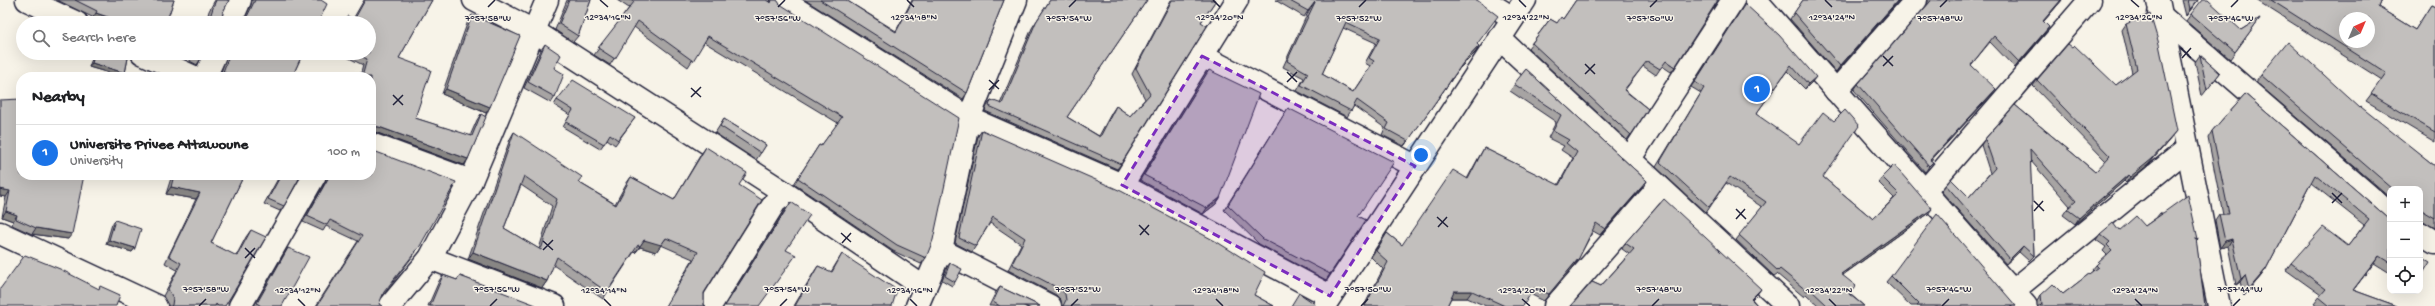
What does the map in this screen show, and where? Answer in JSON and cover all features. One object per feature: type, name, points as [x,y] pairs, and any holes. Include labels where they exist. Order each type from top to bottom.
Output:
[{"type":"street","points":[[27,0],[62,16]]},
{"type":"street","points":[[233,16],[240,0]]},
{"type":"street","points":[[474,0],[534,31],[782,191],[921,297],[941,250],[969,118],[1016,0]]},
{"type":"street","points":[[390,306],[430,258],[471,182],[547,0]]},
{"type":"street","points":[[782,0],[969,118],[1122,185],[1327,301],[1525,0]]},
{"type":"street","points":[[1122,185],[1236,0]]},
{"type":"street","points":[[1484,0],[1513,18]]},
{"type":"street","points":[[1629,160],[1733,0]]},
{"type":"street","points":[[1756,0],[2020,298],[2187,149]]},
{"type":"street","points":[[1836,91],[1916,0]]},
{"type":"street","points":[[1925,191],[2090,0]]},
{"type":"street","points":[[2158,7],[2187,149],[2212,302]]},
{"type":"street","points":[[2158,7],[2387,211]]},
{"type":"street","points":[[1499,38],[1659,187],[1780,303]]},
{"type":"street","points":[[1202,56],[1415,166]]},
{"type":"street","points":[[157,60],[183,72]]},
{"type":"street","points":[[207,72],[213,60]]},
{"type":"street","points":[[376,146],[471,182]]},
{"type":"street","points":[[240,306],[312,180]]},
{"type":"street","points":[[1556,306],[1659,187]]},
{"type":"street","points":[[710,306],[782,191]]},
{"type":"street","points":[[2423,235],[2435,242]]},
{"type":"street","points":[[3,241],[156,306]]},
{"type":"street","points":[[941,250],[1050,306]]},
{"type":"street","points":[[430,258],[554,306]]},
{"type":"highlighted area","points":[[1202,56],[1415,166],[1330,296],[1122,185]]},
{"type":"building","points":[[75,0],[174,0],[168,16],[105,16],[96,13],[97,11]]},
{"type":"building","points":[[216,0],[229,0],[222,16],[210,16]]},
{"type":"building","points":[[255,0],[321,0],[327,4],[321,16],[247,16]]},
{"type":"building","points":[[365,0],[432,0],[399,58],[431,70],[415,118],[472,136],[481,114],[486,117],[468,159],[376,127],[376,72],[363,72],[367,60],[376,60],[376,16],[356,16]]},
{"type":"building","points":[[569,0],[591,0],[578,36],[559,24]]},
{"type":"building","points":[[630,0],[766,0],[771,3],[772,0],[777,0],[780,4],[959,118],[933,240],[926,258],[897,245],[798,178],[819,145],[821,146],[842,117],[708,36],[693,61],[638,21],[615,59],[598,48],[634,2]]},
{"type":"building","points":[[820,0],[846,0],[896,32],[913,0],[1004,0],[967,93]]},
{"type":"building","points":[[1050,0],[1147,0],[1067,117],[1100,137],[1116,106],[1130,116],[1150,94],[1136,68],[1172,0],[1216,0],[1201,22],[1207,26],[1121,164],[989,106],[991,100],[1002,104],[1036,22]]},
{"type":"building","points":[[1288,0],[1477,0],[1498,16],[1477,44],[1479,46],[1463,63],[1408,141],[1386,129],[1389,123],[1357,100],[1351,111],[1301,85],[1308,73],[1287,61],[1315,2],[1308,11]],"holes":[[[1346,22],[1380,38],[1369,58],[1374,61],[1353,92],[1322,74]]]},
{"type":"building","points":[[1576,0],[1718,0],[1675,67],[1666,61],[1660,69],[1647,61],[1624,90],[1648,109],[1631,135],[1532,43],[1550,19],[1557,23],[1561,17],[1563,19]]},
{"type":"building","points":[[1803,0],[1898,0],[1840,66],[1794,13]]},
{"type":"building","points":[[1931,0],[2061,0],[2043,21],[2049,27],[2019,62],[1994,36],[1971,65],[1996,89],[1930,160],[1933,162],[1929,166],[1858,84]]},
{"type":"building","points":[[2188,0],[2198,0],[2190,9]]},
{"type":"building","points":[[2202,0],[2208,0],[2241,30],[2260,18],[2235,52],[2191,14]]},
{"type":"building","points":[[2271,0],[2381,0],[2378,7],[2415,30],[2431,5],[2435,7],[2435,132],[2371,94],[2386,73],[2347,48],[2375,48],[2375,12],[2339,12],[2339,43]]},
{"type":"building","points":[[1745,4],[1779,35],[1816,77],[1808,84],[1791,65],[1756,114],[1799,144],[1823,112],[1834,121],[1845,110],[1859,126],[1823,177],[1873,219],[1899,194],[1882,177],[1894,165],[1932,209],[1841,274],[1856,286],[1849,294],[1864,306],[1828,306],[1810,289],[1807,291],[1780,269],[1778,271],[1739,235],[1766,202],[1730,177],[1709,207],[1660,162],[1704,88],[1695,82]]},
{"type":"building","points":[[2150,14],[2159,44],[2177,131],[2152,159],[2130,177],[2128,175],[2079,218],[2067,209],[2076,201],[2030,149],[2034,256],[2023,246],[2010,259],[1946,185],[1951,179],[1969,197],[1995,168],[1985,139],[2015,105],[2095,172],[2110,156],[2037,80],[2068,44],[2072,47],[2074,45],[2116,85],[2137,69],[2126,24]]},
{"type":"building","points":[[472,15],[520,36],[490,107],[446,89]]},
{"type":"building","points":[[2288,42],[2360,108],[2361,107],[2435,166],[2435,218],[2423,211],[2423,186],[2390,186],[2261,75]]},
{"type":"building","points":[[545,44],[561,55],[554,68],[564,74],[555,97],[528,82]]},
{"type":"building","points":[[2200,55],[2220,73],[2207,90]]},
{"type":"building","points":[[93,60],[128,60],[125,72],[92,63]]},
{"type":"building","points":[[227,60],[300,60],[294,72],[223,72]]},
{"type":"building","points":[[1526,69],[1647,181],[1605,229],[1596,223],[1579,258],[1549,294],[1534,288],[1523,306],[1505,306],[1472,291],[1454,291],[1447,306],[1365,306],[1388,262],[1376,251],[1387,233],[1402,245],[1453,170],[1468,179],[1484,148],[1559,185],[1577,152],[1566,143],[1569,140],[1553,131],[1561,115],[1514,84]]},
{"type":"building","points":[[1209,70],[1259,94],[1220,198],[1207,208],[1144,175]]},
{"type":"building","points":[[573,80],[635,118],[618,140],[610,134],[604,144],[566,122],[573,110],[557,100]]},
{"type":"building","points":[[2245,94],[2387,217],[2387,261],[2379,256],[2353,290],[2397,306],[2330,306],[2319,297],[2326,289],[2291,263],[2323,227],[2348,246],[2369,219],[2315,175],[2266,269],[2249,289],[2245,275],[2241,279],[2232,239],[2225,241],[2219,214],[2229,214],[2212,131]]},
{"type":"building","points":[[16,99],[16,180],[83,180],[72,234],[36,228],[16,219],[17,215],[6,211],[10,191],[0,189],[0,100]]},
{"type":"building","points":[[1288,108],[1394,162],[1358,216],[1366,220],[1330,274],[1263,239],[1228,205]]},
{"type":"building","points":[[724,119],[766,145],[761,153],[720,126]]},
{"type":"building","points":[[982,130],[1121,191],[1217,242],[1265,272],[1254,295],[1274,306],[1063,306],[1066,300],[1065,294],[1060,289],[1012,264],[1025,238],[993,217],[976,246],[959,238]]},
{"type":"building","points":[[514,132],[582,177],[578,182],[616,205],[631,177],[674,200],[706,147],[747,173],[739,185],[762,200],[704,293],[704,305],[706,306],[666,306],[698,252],[666,238],[661,245],[644,240],[640,246],[638,245],[607,292],[557,257],[547,281],[473,252]],"holes":[[[524,176],[557,199],[541,250],[504,228]]]},
{"type":"building","points":[[376,152],[456,182],[420,246],[384,292],[379,304],[382,306],[317,306],[362,236],[330,220],[327,225],[307,216],[327,180],[376,180]]},
{"type":"building","points":[[173,180],[242,180],[211,243],[237,256],[251,230],[266,237],[225,306],[218,306],[216,304],[215,306],[171,306],[173,298],[168,289],[181,263],[169,256],[200,193],[171,187]]},
{"type":"building","points":[[278,180],[298,180],[284,206],[268,199]]},
{"type":"building","points":[[2188,195],[2198,239],[2196,238],[2205,306],[2040,306],[2042,304],[2041,295],[2053,284],[2063,294],[2098,267],[2096,265],[2112,250],[2107,245],[2110,242],[2100,234],[2113,223],[2119,231],[2136,216],[2145,226],[2162,214],[2160,213],[2163,213]]},
{"type":"building","points":[[1664,199],[1761,289],[1751,299],[1758,306],[1571,306],[1592,282],[1601,286],[1634,249],[1625,243]]},
{"type":"building","points":[[791,202],[810,215],[786,250],[796,255],[759,306],[725,306]]},
{"type":"building","points":[[1937,214],[2016,306],[1917,306],[1919,304],[1891,276]]},
{"type":"building","points":[[115,220],[141,229],[135,248],[109,240]]},
{"type":"building","points":[[288,248],[309,257],[282,306],[261,306],[257,303]]},
{"type":"building","points":[[842,254],[897,290],[892,306],[795,306],[818,266],[832,272]]},
{"type":"building","points":[[25,255],[60,269],[99,289],[100,286],[120,295],[116,306],[0,306],[0,289]]},
{"type":"building","points":[[2423,258],[2430,262],[2423,273]]},
{"type":"building","points":[[950,263],[962,269],[955,282],[945,276]]},
{"type":"building","points":[[443,275],[457,280],[460,276],[536,306],[430,306]]},
{"type":"building","points":[[1000,287],[1040,306],[1000,306],[993,302]]},
{"type":"building","points":[[1299,293],[1315,304],[1314,306],[1291,306]]},
{"type":"place","name":"Universite Privee Attawoune","points":[[1757,89]]}]
